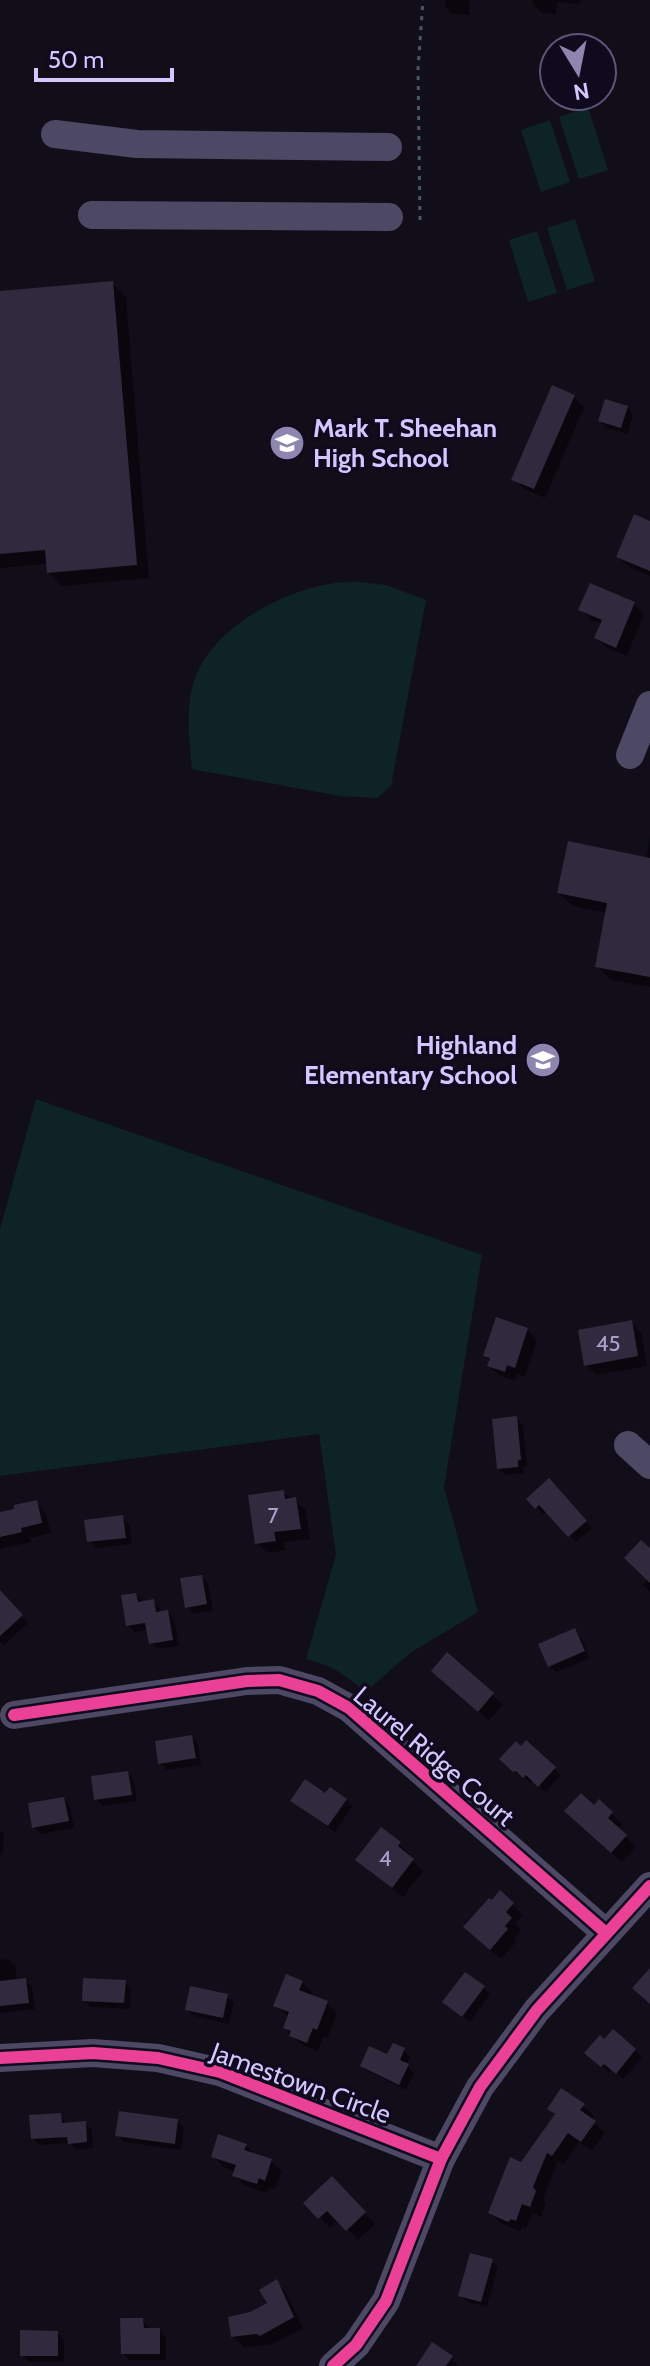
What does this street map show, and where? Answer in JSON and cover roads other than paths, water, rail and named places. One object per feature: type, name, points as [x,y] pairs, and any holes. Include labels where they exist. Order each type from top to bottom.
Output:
[{"type":"street","points":[[55,134],[137,144],[388,147]]},
{"type":"street","points":[[92,215],[389,217]]},
{"type":"street","points":[[630,755],[650,705]]},
{"type":"street","points":[[628,1445],[650,1465]]},
{"type":"street","name":"Laurel Ridge Court","points":[[14,1715],[247,1681],[279,1680],[318,1691],[349,1708],[606,1933]]},
{"type":"street","points":[[333,2366],[356,2345],[386,2301],[441,2159],[480,2087],[537,2010],[650,1886]]},
{"type":"street","name":"Jamestown Circle","points":[[0,2058],[93,2053],[158,2058],[220,2072],[441,2159]]},
{"type":"place","name":"Mark T. Sheehan High School","points":[[287,443]]},
{"type":"place","name":"Highland Elementary School","points":[[543,1060]]}]
